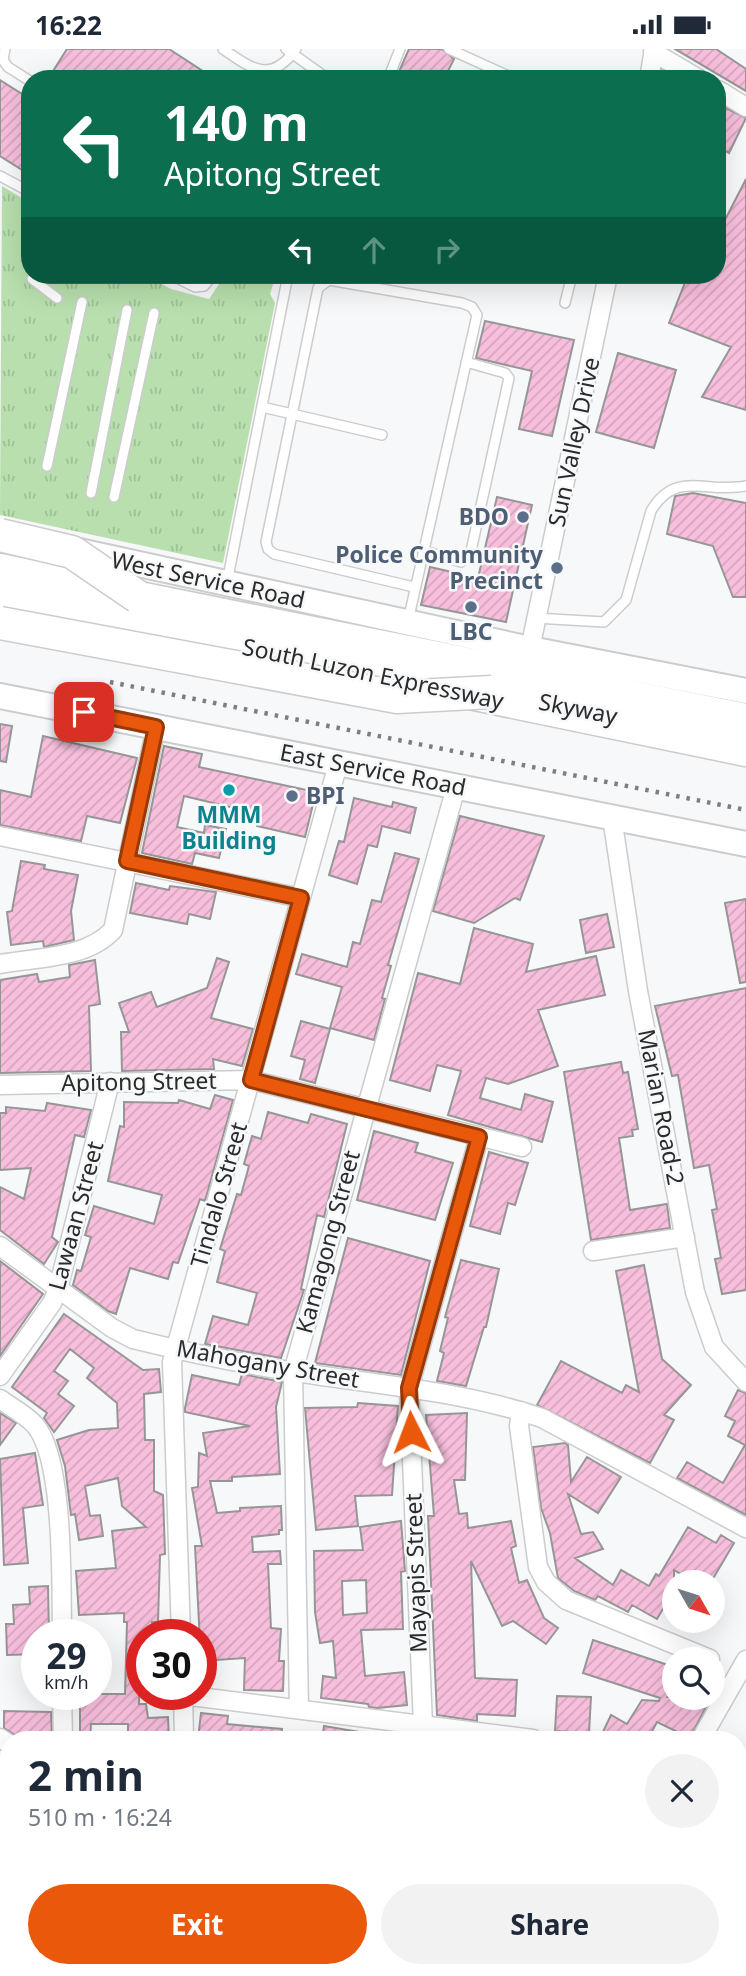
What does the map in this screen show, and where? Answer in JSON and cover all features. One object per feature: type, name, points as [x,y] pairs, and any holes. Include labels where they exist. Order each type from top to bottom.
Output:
[{"type":"highway","points":[[0,534],[72,552],[138,597]]},
{"type":"highway","name":"South Luzon Expressway","points":[[0,563],[746,711]]},
{"type":"highway","name":"Skyway","points":[[0,569],[746,720]]},
{"type":"highway","name":"Skyway","points":[[0,589],[746,743]]},
{"type":"highway","name":"South Luzon Expressway","points":[[0,596],[746,750]]},
{"type":"highway","points":[[0,623],[397,697],[492,692]]},
{"type":"main road","name":"West Service Road","points":[[0,534],[530,649],[746,691]]},
{"type":"main road","name":"East Service Road","points":[[0,696],[746,845]]},
{"type":"street","points":[[650,70],[653,50],[685,70]]},
{"type":"street","points":[[726,95],[746,107]]},
{"type":"street","name":"Sun Valley Drive","points":[[530,649],[606,284]]},
{"type":"street","points":[[0,964],[87,949],[102,942],[113,930],[118,917],[127,861],[156,727]]},
{"type":"street","name":"Tindalo Street","points":[[180,1619],[172,1362],[338,764]]},
{"type":"street","name":"Kamagong Street","points":[[299,1709],[293,1372],[456,787]]},
{"type":"street","name":"Marian Road-2","points":[[612,817],[638,991],[695,1292],[706,1331],[724,1361],[746,1382]]},
{"type":"street","points":[[0,840],[127,861],[301,898]]},
{"type":"street","name":"Apitong Street","points":[[0,1084],[251,1080],[365,1106],[522,1147]]},
{"type":"street","name":"Lawaan Street","points":[[0,1376],[52,1303],[58,1289],[110,1082]]},
{"type":"street","name":"Mayapis Street","points":[[422,1725],[409,1388],[479,1137]]},
{"type":"street","points":[[593,1251],[685,1237]]},
{"type":"street","name":"Mahogany Street","points":[[0,1246],[112,1328],[133,1339],[293,1372],[409,1388],[522,1411],[542,1418],[746,1528]]},
{"type":"street","points":[[0,1399],[35,1426],[46,1446],[58,1504],[62,1619]]},
{"type":"street","points":[[522,1411],[519,1426],[538,1567],[546,1582],[566,1600],[680,1647]]},
{"type":"street","points":[[706,1731],[743,1665],[725,1662]]},
{"type":"street","points":[[217,1698],[470,1731]]},
{"type":"street","points":[[62,1710],[63,1731]]},
{"type":"street","points":[[183,1710],[184,1731]]},
{"type":"lane","points":[[5,49],[3,60],[8,67],[21,75]]},
{"type":"lane","points":[[223,49],[258,70]]},
{"type":"lane","points":[[392,70],[400,49]]},
{"type":"lane","points":[[449,49],[495,70]]},
{"type":"lane","points":[[267,70],[274,69],[291,51],[316,70]]},
{"type":"lane","points":[[0,176],[21,187]]},
{"type":"lane","points":[[39,284],[57,297]]},
{"type":"lane","points":[[189,284],[195,287],[206,284]]},
{"type":"lane","points":[[226,585],[286,284]]},
{"type":"lane","points":[[324,284],[318,288],[291,414],[266,542],[268,549],[274,554],[414,586]]},
{"type":"lane","points":[[350,284],[472,307],[477,315],[422,550],[408,623]]},
{"type":"lane","points":[[565,303],[570,284]]},
{"type":"lane","points":[[47,466],[82,302]]},
{"type":"lane","points":[[91,493],[127,310]]},
{"type":"lane","points":[[114,497],[154,313]]},
{"type":"lane","points":[[422,550],[461,562],[471,551],[509,378],[505,373],[466,362]]},
{"type":"lane","points":[[262,407],[382,435]]},
{"type":"lane","points":[[535,618],[604,622],[626,600],[651,510],[659,498],[681,484],[726,490],[746,485]]},
{"type":"green space","points":[[2,186],[21,198],[21,284],[162,284],[209,299],[219,284],[273,284],[270,294],[275,303],[223,563],[0,515]]},
{"type":"building","points":[[67,49],[169,49],[201,70],[54,70]]},
{"type":"building","points":[[409,49],[442,49],[454,59],[448,70],[400,70]]},
{"type":"building","points":[[675,49],[716,49],[746,69],[746,91],[726,79],[726,70],[710,70]]},
{"type":"building","points":[[0,80],[21,93],[21,169],[0,156]]},
{"type":"building","points":[[726,108],[746,118],[729,153],[726,151]]},
{"type":"building","points":[[746,179],[746,410],[702,397],[731,347],[669,323],[684,284],[726,284],[726,218]]},
{"type":"building","points":[[485,321],[574,340],[552,436],[519,429],[532,371],[476,358]]},
{"type":"building","points":[[618,353],[676,370],[654,448],[596,432]]},
{"type":"building","points":[[693,493],[746,503],[746,597],[733,597],[713,546],[667,534],[675,496]]},
{"type":"building","points":[[497,497],[532,505],[506,622],[421,605],[430,567],[478,578]]},
{"type":"building","points":[[0,724],[12,726],[6,762],[0,761]]},
{"type":"building","points":[[43,736],[137,758],[120,823],[87,816],[81,841],[0,825],[0,790],[31,797]]},
{"type":"building","points":[[164,746],[202,754],[199,767],[316,792],[305,837],[257,826],[259,814],[184,796],[177,827],[204,833],[205,825],[226,829],[219,858],[195,853],[192,864],[142,853]]},
{"type":"building","points":[[354,798],[392,807],[393,802],[416,808],[410,833],[382,826],[377,847],[368,845],[357,884],[329,875],[339,841],[344,842]]},
{"type":"building","points":[[460,816],[544,836],[520,900],[515,898],[474,923],[433,911]]},
{"type":"building","points":[[395,853],[419,859],[388,965],[391,966],[382,998],[385,999],[374,1040],[330,1028],[342,987],[296,974],[302,954],[347,967],[353,942],[360,944],[372,900],[381,902]]},
{"type":"building","points":[[21,861],[45,865],[44,869],[78,875],[71,911],[74,940],[44,947],[43,941],[11,945],[7,912],[12,911]]},
{"type":"building","points":[[136,883],[169,890],[170,886],[216,892],[210,919],[189,914],[187,924],[130,913]]},
{"type":"building","points":[[746,899],[746,982],[740,983],[725,903]]},
{"type":"building","points":[[607,914],[614,947],[586,953],[580,920]]},
{"type":"building","points":[[474,928],[533,944],[526,972],[596,956],[605,995],[538,1010],[558,1066],[508,1084],[486,1078],[480,1098],[521,1110],[525,1094],[553,1102],[542,1142],[448,1115],[461,1071],[437,1065],[430,1091],[390,1080],[418,973],[460,984]]},
{"type":"building","points":[[217,958],[229,962],[211,1018],[253,1029],[242,1066],[213,1059],[214,1069],[122,1071],[121,1032],[129,1032],[119,1003],[151,992],[157,1007],[207,988]]},
{"type":"building","points":[[95,960],[100,1004],[89,1006],[91,1071],[0,1073],[0,980],[37,974],[39,982],[70,977],[69,965]]},
{"type":"building","points":[[746,988],[746,1290],[722,1294],[715,1259],[721,1258],[712,1210],[717,1209],[709,1165],[694,1168],[678,1075],[672,1076],[655,1006]]},
{"type":"building","points":[[301,1021],[330,1029],[315,1083],[300,1079],[305,1060],[291,1056]]},
{"type":"building","points":[[621,1062],[623,1073],[628,1072],[638,1129],[632,1130],[633,1136],[619,1138],[630,1210],[667,1204],[670,1228],[591,1240],[564,1072]]},
{"type":"building","points":[[215,1095],[233,1100],[205,1201],[200,1199],[178,1263],[173,1262],[168,1279],[130,1268],[116,1314],[108,1311],[73,1285],[77,1270],[81,1271],[91,1237],[85,1235],[94,1206],[154,1224],[162,1195],[108,1181],[120,1126],[124,1127],[124,1102],[178,1103],[179,1100],[210,1109]]},
{"type":"building","points":[[47,1103],[91,1110],[84,1137],[75,1135],[52,1237],[58,1242],[44,1264],[0,1230],[0,1187],[24,1199],[31,1168],[0,1170],[0,1113],[6,1113],[6,1107],[45,1111]]},
{"type":"building","points":[[268,1112],[308,1123],[311,1114],[347,1124],[324,1217],[317,1215],[301,1289],[304,1290],[281,1358],[205,1344],[213,1316],[248,1325],[257,1293],[217,1282],[225,1251],[220,1249],[237,1194],[241,1195],[249,1166],[244,1164],[252,1136],[261,1139]]},
{"type":"building","points":[[374,1131],[418,1143],[415,1152],[453,1163],[435,1220],[357,1200]]},
{"type":"building","points":[[489,1152],[528,1163],[515,1205],[508,1203],[500,1234],[470,1226]]},
{"type":"building","points":[[348,1238],[430,1261],[401,1375],[315,1363]]},
{"type":"building","points":[[461,1260],[499,1269],[486,1327],[466,1386],[437,1381],[444,1353],[440,1351],[448,1318],[445,1317]]},
{"type":"building","points":[[0,1261],[43,1294],[0,1356]]},
{"type":"building","points":[[644,1265],[662,1359],[691,1385],[664,1415],[674,1420],[650,1463],[537,1405],[561,1361],[622,1393],[626,1385],[639,1392],[616,1271]]},
{"type":"building","points":[[64,1314],[143,1370],[159,1369],[161,1392],[144,1394],[145,1440],[154,1440],[154,1491],[163,1495],[165,1554],[160,1555],[158,1619],[126,1619],[124,1622],[124,1613],[79,1615],[76,1571],[116,1568],[112,1531],[146,1527],[122,1506],[118,1478],[85,1486],[90,1516],[100,1515],[103,1536],[79,1540],[75,1514],[71,1515],[65,1466],[57,1440],[89,1430],[118,1428],[117,1403],[87,1378],[94,1368],[70,1349],[54,1371],[68,1381],[58,1394],[74,1406],[54,1432],[44,1418],[47,1413],[12,1387]]},
{"type":"building","points":[[242,1374],[282,1382],[276,1407],[280,1474],[232,1477],[232,1481],[210,1481],[217,1513],[240,1511],[240,1508],[281,1506],[282,1530],[279,1530],[279,1534],[252,1537],[253,1552],[280,1551],[281,1564],[268,1564],[271,1628],[281,1629],[279,1661],[284,1661],[283,1691],[244,1690],[245,1658],[217,1660],[217,1619],[199,1619],[195,1546],[202,1546],[192,1488],[198,1487],[199,1453],[207,1456],[203,1433],[250,1426],[185,1412],[185,1408],[192,1375],[239,1385]]},
{"type":"building","points":[[738,1390],[746,1393],[746,1515],[677,1478],[687,1462],[723,1483],[745,1445],[728,1436],[735,1421],[725,1416]]},
{"type":"building","points":[[358,1403],[398,1406],[392,1495],[355,1496],[358,1526],[316,1530],[305,1408],[357,1407]]},
{"type":"building","points":[[0,1413],[16,1423],[0,1445]]},
{"type":"building","points":[[467,1413],[465,1480],[454,1480],[459,1514],[467,1513],[468,1528],[511,1521],[516,1546],[511,1548],[519,1583],[527,1580],[544,1618],[558,1628],[546,1644],[513,1621],[502,1626],[471,1561],[475,1678],[517,1680],[515,1716],[477,1714],[477,1721],[437,1715],[428,1516],[434,1516],[426,1415]]},
{"type":"building","points":[[565,1443],[568,1445],[571,1482],[587,1457],[621,1477],[598,1513],[568,1494],[581,1534],[593,1532],[603,1549],[575,1558],[613,1585],[621,1570],[649,1586],[656,1574],[659,1576],[662,1571],[662,1610],[657,1619],[632,1605],[628,1612],[598,1596],[595,1600],[574,1591],[558,1578],[550,1533],[541,1508],[533,1447]]},
{"type":"building","points":[[35,1453],[43,1505],[23,1508],[28,1563],[4,1565],[0,1459]]},
{"type":"building","points":[[401,1521],[405,1571],[401,1572],[403,1629],[361,1630],[365,1676],[404,1672],[407,1705],[377,1708],[369,1707],[368,1704],[321,1698],[323,1676],[336,1678],[333,1641],[320,1643],[315,1612],[314,1551],[363,1550],[360,1527]],"holes":[[[366,1580],[367,1613],[343,1615],[342,1581]]]},
{"type":"building","points":[[688,1527],[716,1543],[721,1535],[734,1543],[718,1570],[663,1570]]},
{"type":"building","points":[[48,1586],[49,1619],[21,1619],[21,1655],[7,1655],[6,1624],[14,1624],[13,1605],[30,1604],[29,1587]]},
{"type":"building","points":[[593,1640],[662,1663],[662,1710],[704,1710],[694,1731],[676,1731],[657,1722],[652,1731],[603,1731],[611,1715],[627,1724],[642,1700],[659,1701],[660,1698],[583,1673]]},
{"type":"building","points":[[126,1658],[126,1710],[147,1710],[148,1718],[168,1717],[169,1731],[128,1731],[128,1724],[91,1724],[91,1731],[80,1731],[80,1710],[112,1710],[112,1694],[125,1694]]},
{"type":"building","points":[[557,1696],[591,1697],[589,1731],[555,1731]]},
{"type":"building","points":[[4,1711],[51,1712],[52,1731],[9,1731],[4,1728]]},
{"type":"building","points":[[201,1713],[228,1716],[227,1724],[282,1729],[282,1731],[199,1731]]},
{"type":"building","points":[[324,1726],[354,1731],[323,1731]]},
{"type":"railway","points":[[110,682],[746,810]]},
{"type":"place","name":"BDO","points":[[523,517]]},
{"type":"place","name":"Police Community Precinct","points":[[557,568]]},
{"type":"place","name":"LBC","points":[[471,607]]},
{"type":"place","name":"MMM Building","points":[[229,790]]},
{"type":"place","name":"BPI","points":[[292,796]]},
{"type":"route","points":[[84,712],[156,727],[127,861],[301,898],[251,1080],[365,1106],[479,1137],[409,1388],[411,1432]]}]
